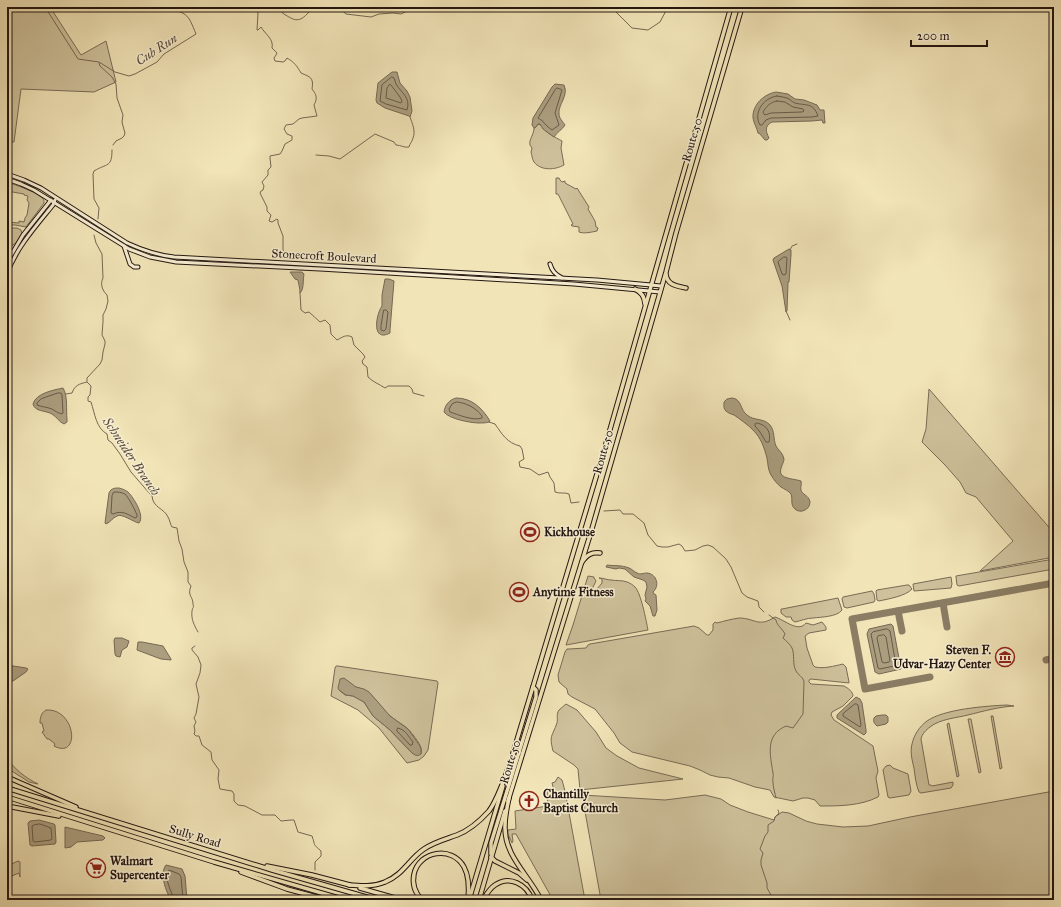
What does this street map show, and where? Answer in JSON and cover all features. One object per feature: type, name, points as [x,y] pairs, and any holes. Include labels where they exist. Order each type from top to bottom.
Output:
[{"type":"highway","name":"Route 50","points":[[468,900],[514,752],[650,291],[731,7]]},
{"type":"highway","name":"Route 50","points":[[479,900],[591,532],[666,272],[680,218],[742,7]]},
{"type":"highway","points":[[666,272],[668,281],[677,286],[686,288]]},
{"type":"highway","points":[[635,289],[641,292],[645,305]]},
{"type":"highway","points":[[580,566],[587,555],[592,553],[600,553]]},
{"type":"highway","points":[[533,687],[536,690],[536,697],[491,843],[491,850],[492,857],[495,861],[519,873],[534,888]]},
{"type":"highway","points":[[349,885],[373,886],[387,882],[401,872],[425,848],[465,831],[476,824],[490,809],[496,799],[514,752]]},
{"type":"highway","points":[[7,777],[93,815]]},
{"type":"highway","name":"Sully Road","points":[[7,788],[246,862],[377,900]]},
{"type":"highway","name":"Sully Road","points":[[7,797],[214,862],[346,900]]},
{"type":"highway","points":[[509,798],[505,826],[505,836],[508,848],[515,862],[541,900]]},
{"type":"highway","points":[[7,806],[81,820]]},
{"type":"highway","points":[[422,900],[414,887],[413,880],[415,871],[418,865],[429,855],[439,853],[453,856],[464,866],[468,878],[468,900]]},
{"type":"highway","points":[[214,862],[287,889],[328,900]]},
{"type":"highway","points":[[246,862],[305,874],[402,900]]},
{"type":"highway","points":[[483,900],[490,889],[495,885],[509,881],[516,882],[524,886],[532,900]]},
{"type":"main road","name":"Stonecroft Boulevard","points":[[7,174],[34,184],[127,242],[160,255],[661,286]]},
{"type":"main road","name":"Stonecroft Boulevard","points":[[7,179],[28,187],[53,201],[124,246],[138,253],[166,260],[574,284],[660,292]]},
{"type":"main road","points":[[7,274],[12,261],[56,197]]},
{"type":"main road","points":[[7,262],[23,235],[53,201]]},
{"type":"main road","points":[[124,246],[130,264],[134,267],[138,267]]},
{"type":"main road","points":[[550,264],[554,273],[563,279]]},
{"type":"shaded area","points":[[7,7],[50,7],[81,55],[106,41],[116,82],[94,92],[21,89],[14,142],[7,142]]},
{"type":"shaded area","points":[[538,124],[541,125],[548,133],[562,141],[561,148],[564,165],[548,169],[540,167],[534,162],[532,158],[530,141],[534,128]]},
{"type":"shaded area","points":[[556,178],[559,178],[562,182],[565,181],[565,183],[576,189],[577,188],[589,207],[588,209],[595,221],[596,227],[598,228],[597,231],[581,233],[579,232],[579,227],[571,225],[573,224],[558,194],[556,194]]},
{"type":"shaded area","points":[[7,182],[25,188],[44,200],[44,203],[26,227],[7,225],[7,222],[24,222],[29,203],[27,200],[28,196],[7,191]]},
{"type":"shaded area","points":[[7,228],[17,228],[21,230],[22,234],[16,243],[11,246],[7,258]]},
{"type":"shaded area","points":[[929,389],[1054,533],[1054,557],[980,571],[1013,541],[976,497],[966,493],[960,482],[922,442],[926,429]]},
{"type":"shaded area","points":[[1054,559],[1054,569],[959,586],[957,585],[956,576]]},
{"type":"shaded area","points":[[588,576],[594,577],[596,581],[590,596],[592,597],[596,595],[597,589],[602,583],[602,579],[599,578],[625,581],[634,586],[641,601],[648,630],[566,645]]},
{"type":"shaded area","points":[[951,577],[951,588],[914,591],[913,584]]},
{"type":"shaded area","points":[[909,585],[912,589],[906,594],[879,601],[877,600],[877,590]]},
{"type":"shaded area","points":[[872,591],[874,594],[874,602],[847,608],[844,607],[843,597]]},
{"type":"shaded area","points":[[838,598],[842,610],[833,615],[808,618],[795,622],[791,617],[786,617],[781,613],[781,609]]},
{"type":"shaded area","points":[[775,617],[791,625],[799,627],[806,623],[813,625],[822,622],[826,627],[826,630],[809,633],[805,636],[807,648],[813,665],[815,667],[822,668],[843,664],[846,667],[849,683],[811,679],[809,682],[811,684],[844,686],[852,693],[853,696],[843,706],[832,712],[831,715],[834,720],[873,746],[878,771],[876,778],[879,795],[878,797],[857,804],[820,806],[815,800],[803,798],[793,801],[774,797],[770,790],[755,787],[729,778],[710,775],[690,766],[632,752],[620,743],[595,709],[568,694],[567,689],[559,682],[558,675],[567,649],[586,648],[590,644],[694,626],[709,635],[713,630],[713,624],[715,622],[717,623],[744,618],[757,622],[764,622]]},
{"type":"shaded area","points":[[338,666],[437,681],[438,683],[428,750],[424,756],[419,760],[407,763],[379,728],[358,710],[331,696],[335,668]],"holes":[[[356,687],[371,695],[391,717],[409,730],[420,746],[421,754],[412,753],[390,730],[373,716],[364,702],[353,696],[345,695],[339,690]]]},
{"type":"shaded area","points":[[566,704],[577,710],[596,732],[606,748],[617,756],[639,768],[683,779],[580,790],[578,769],[553,751],[551,742],[557,723],[558,712]]},
{"type":"shaded area","points":[[1014,706],[991,709],[943,720],[930,727],[922,735],[921,739],[929,785],[932,786],[953,782],[953,785],[951,788],[921,793],[919,792],[911,750],[917,731],[927,721],[934,717],[954,711],[977,707]]},
{"type":"shaded area","points":[[46,710],[56,712],[64,717],[69,724],[71,740],[68,746],[63,748],[54,746],[55,744],[47,739],[42,732],[44,731],[42,723],[40,723],[40,719]]},
{"type":"shaded area","points":[[991,716],[993,716],[1002,768],[1000,769]]},
{"type":"shaded area","points":[[968,719],[971,719],[981,772],[979,773]]},
{"type":"shaded area","points":[[949,723],[959,776],[957,777],[947,724]]},
{"type":"shaded area","points":[[7,758],[21,773],[38,784],[29,782],[7,768]]},
{"type":"shaded area","points":[[890,765],[893,768],[908,774],[911,791],[909,795],[888,797],[883,770],[886,766]]},
{"type":"shaded area","points":[[558,777],[562,780],[565,791],[585,900],[553,900],[516,834],[512,834],[512,843],[508,834],[508,830],[516,829],[515,811],[548,806],[547,791],[554,790],[552,783],[555,782]]},
{"type":"shaded area","points":[[1054,791],[1054,900],[601,900],[582,795],[665,800],[705,795],[721,799],[730,805],[774,820],[775,817],[782,812],[789,813],[806,821],[817,824],[843,827],[868,826]]},
{"type":"shaded area","points":[[18,861],[20,862],[20,877],[19,873],[7,878],[7,866]]},
{"type":"water","points":[[392,72],[397,72],[400,83],[410,97],[412,111],[410,117],[385,108],[377,103],[378,83]]},
{"type":"water","points":[[555,84],[564,85],[565,89],[559,114],[565,125],[554,137],[543,129],[540,124],[534,128],[532,125],[533,118]]},
{"type":"water","points":[[776,92],[788,94],[795,99],[804,100],[817,105],[820,110],[824,110],[825,123],[823,123],[822,120],[772,122],[767,127],[769,138],[765,140],[758,133],[753,120],[753,113],[754,109],[763,98]]},
{"type":"water","points":[[789,249],[791,250],[791,255],[786,312],[782,286],[773,260]]},
{"type":"water","points":[[290,272],[302,272],[304,274],[303,287],[300,293],[298,280],[295,279]]},
{"type":"water","points":[[385,279],[394,281],[390,333],[384,335],[380,334],[378,331],[377,321],[382,306],[382,295]]},
{"type":"water","points":[[63,388],[65,391],[67,419],[67,422],[64,424],[52,414],[38,410],[33,404],[41,395]]},
{"type":"water","points":[[456,398],[462,398],[472,402],[484,412],[490,421],[479,423],[450,417],[444,412],[445,407],[449,401]]},
{"type":"water","points":[[732,398],[738,400],[747,415],[765,421],[772,427],[774,441],[784,459],[781,474],[787,478],[801,481],[802,492],[810,502],[807,509],[799,511],[793,507],[791,494],[778,485],[770,473],[765,450],[758,436],[746,424],[725,410],[724,402],[727,399]]},
{"type":"water","points":[[119,488],[128,492],[136,503],[141,516],[139,523],[119,515],[108,523],[105,523],[109,493],[112,489]]},
{"type":"water","points":[[607,565],[624,566],[630,568],[638,574],[647,573],[655,578],[657,584],[653,592],[656,595],[657,610],[655,616],[653,616],[650,606],[645,601],[647,587],[646,582],[634,577],[625,569],[606,567]]},
{"type":"water","points":[[891,624],[893,626],[901,669],[879,674],[875,672],[867,634],[869,629]]},
{"type":"water","points":[[115,638],[122,638],[129,641],[127,647],[122,650],[120,657],[116,656],[115,654]]},
{"type":"water","points":[[138,642],[163,646],[171,660],[161,659],[137,650]]},
{"type":"water","points":[[7,665],[28,669],[13,681],[7,682]]},
{"type":"water","points":[[344,678],[356,687],[369,692],[390,716],[408,729],[420,746],[420,755],[417,756],[412,753],[390,730],[373,716],[364,702],[353,696],[346,695],[339,690],[340,679]]},
{"type":"water","points":[[856,697],[860,699],[862,703],[866,730],[864,735],[837,718],[837,715]]},
{"type":"water","points":[[886,715],[888,717],[888,722],[877,726],[874,722],[874,718]]},
{"type":"water","points":[[39,820],[55,825],[55,844],[30,845],[28,823],[30,821]]},
{"type":"water","points":[[65,827],[103,836],[105,838],[103,840],[77,842],[71,847],[65,848]]},
{"type":"water","points":[[166,865],[182,869],[185,876],[187,900],[171,900],[163,878]]},
{"type":"waterway","name":"Cub Run","points":[[45,7],[78,59],[99,62],[115,72],[129,76],[157,62],[164,54],[196,34],[187,16],[168,7]]},
{"type":"waterway","points":[[254,7],[252,8],[253,10],[257,11],[258,13],[257,30],[261,27],[272,42],[272,48],[277,53],[274,58],[275,61],[283,62],[287,58],[292,61],[301,73],[311,78],[312,89],[316,96],[314,105],[317,116],[302,118],[293,124],[286,125],[284,129],[287,134],[292,136],[292,140],[285,144],[280,154],[270,156],[271,167],[268,170],[268,175],[262,182],[264,186],[260,193],[267,207],[267,211],[271,215],[269,221],[272,222],[277,219],[278,220],[283,236],[283,250],[288,258]]},
{"type":"waterway","name":"Cub Run","points":[[273,7],[297,20],[309,12],[307,7]]},
{"type":"waterway","name":"Cub Run","points":[[338,7],[346,14],[371,17],[379,14],[401,14],[407,11],[410,7]]},
{"type":"waterway","name":"Cub Run","points":[[611,7],[632,28],[648,30],[660,22],[668,7]]},
{"type":"waterway","name":"Schneider Branch","points":[[99,63],[100,66],[112,77],[116,84],[117,98],[123,115],[122,122],[125,133],[124,136],[113,145]]},
{"type":"waterway","points":[[316,155],[340,159],[375,134],[394,142],[396,145],[409,147],[414,135],[410,117]]},
{"type":"waterway","name":"Schneider Branch","points":[[98,219],[99,208],[94,199],[93,174],[94,171],[110,162],[112,150]]},
{"type":"waterway","name":"Schneider Branch","points":[[87,381],[87,378],[102,360],[105,344],[102,335],[103,315],[108,301],[102,285],[102,254],[96,243],[94,235]]},
{"type":"waterway","points":[[790,250],[792,246],[797,244]]},
{"type":"waterway","points":[[300,293],[301,310],[305,313],[309,312],[320,322],[325,320],[330,325],[331,334],[337,340],[346,336],[352,337],[354,345],[365,357],[362,361],[367,367],[368,377],[370,379],[385,388],[388,386],[409,386],[413,393],[424,396]]},
{"type":"waterway","points":[[786,311],[790,320]]},
{"type":"waterway","name":"Schneider Branch","points":[[87,382],[91,386],[88,401],[91,402],[100,428],[107,434],[108,440],[120,454],[131,472],[152,496],[156,506],[169,518],[172,527],[177,528],[184,562],[188,572],[188,582],[191,586],[190,594],[193,601],[192,619],[198,632]]},
{"type":"waterway","points":[[66,394],[72,393],[74,388],[78,385],[87,382]]},
{"type":"waterway","points":[[489,422],[495,424],[508,440],[515,445],[520,446],[524,459],[519,462],[520,467],[530,469],[539,475],[548,472],[554,483],[555,492],[569,494],[571,503],[579,502]]},
{"type":"waterway","points":[[604,511],[620,510],[623,514],[633,514],[644,523],[648,535],[657,546],[668,547],[679,544],[685,551],[695,550],[708,545],[713,547],[726,559],[742,593],[747,597],[758,601],[759,607],[764,612]]},
{"type":"waterway","points":[[769,615],[776,620],[777,624],[785,634],[783,638],[792,648],[795,668],[804,681],[803,714],[793,728],[786,726],[779,730],[775,734],[770,746],[773,786],[776,798]]},
{"type":"waterway","points":[[195,646],[192,650],[198,657],[201,665],[196,684],[199,697],[194,718],[196,722],[194,726],[194,734],[199,736],[202,745],[211,752],[212,760],[219,770],[218,779],[220,789],[232,791],[234,794],[234,801],[238,805],[245,806],[262,815],[275,815],[281,821],[294,820],[298,832],[312,836],[316,847],[321,851],[321,856],[315,862],[315,870]]},
{"type":"waterway","points":[[770,900],[771,895],[767,888],[767,883],[761,865],[763,853],[760,849],[768,832],[768,825],[774,821],[775,817],[779,813],[778,810]]},
{"type":"taxiway","points":[[930,677],[865,689],[852,619],[1054,583]]},
{"type":"taxiway","points":[[943,603],[947,627]]},
{"type":"taxiway","points":[[898,611],[902,631]]},
{"type":"taxiway","points":[[1046,660],[1054,658]]},
{"type":"place","name":"Kickhouse","points":[[530,532]]},
{"type":"place","name":"Anytime Fitness","points":[[519,592]]},
{"type":"place","name":"Steven F. Udvar-Hazy Center","points":[[1005,657]]},
{"type":"place","name":"Chantilly Baptist Church","points":[[529,801]]},
{"type":"place","name":"Walmart Supercenter","points":[[96,868]]}]
